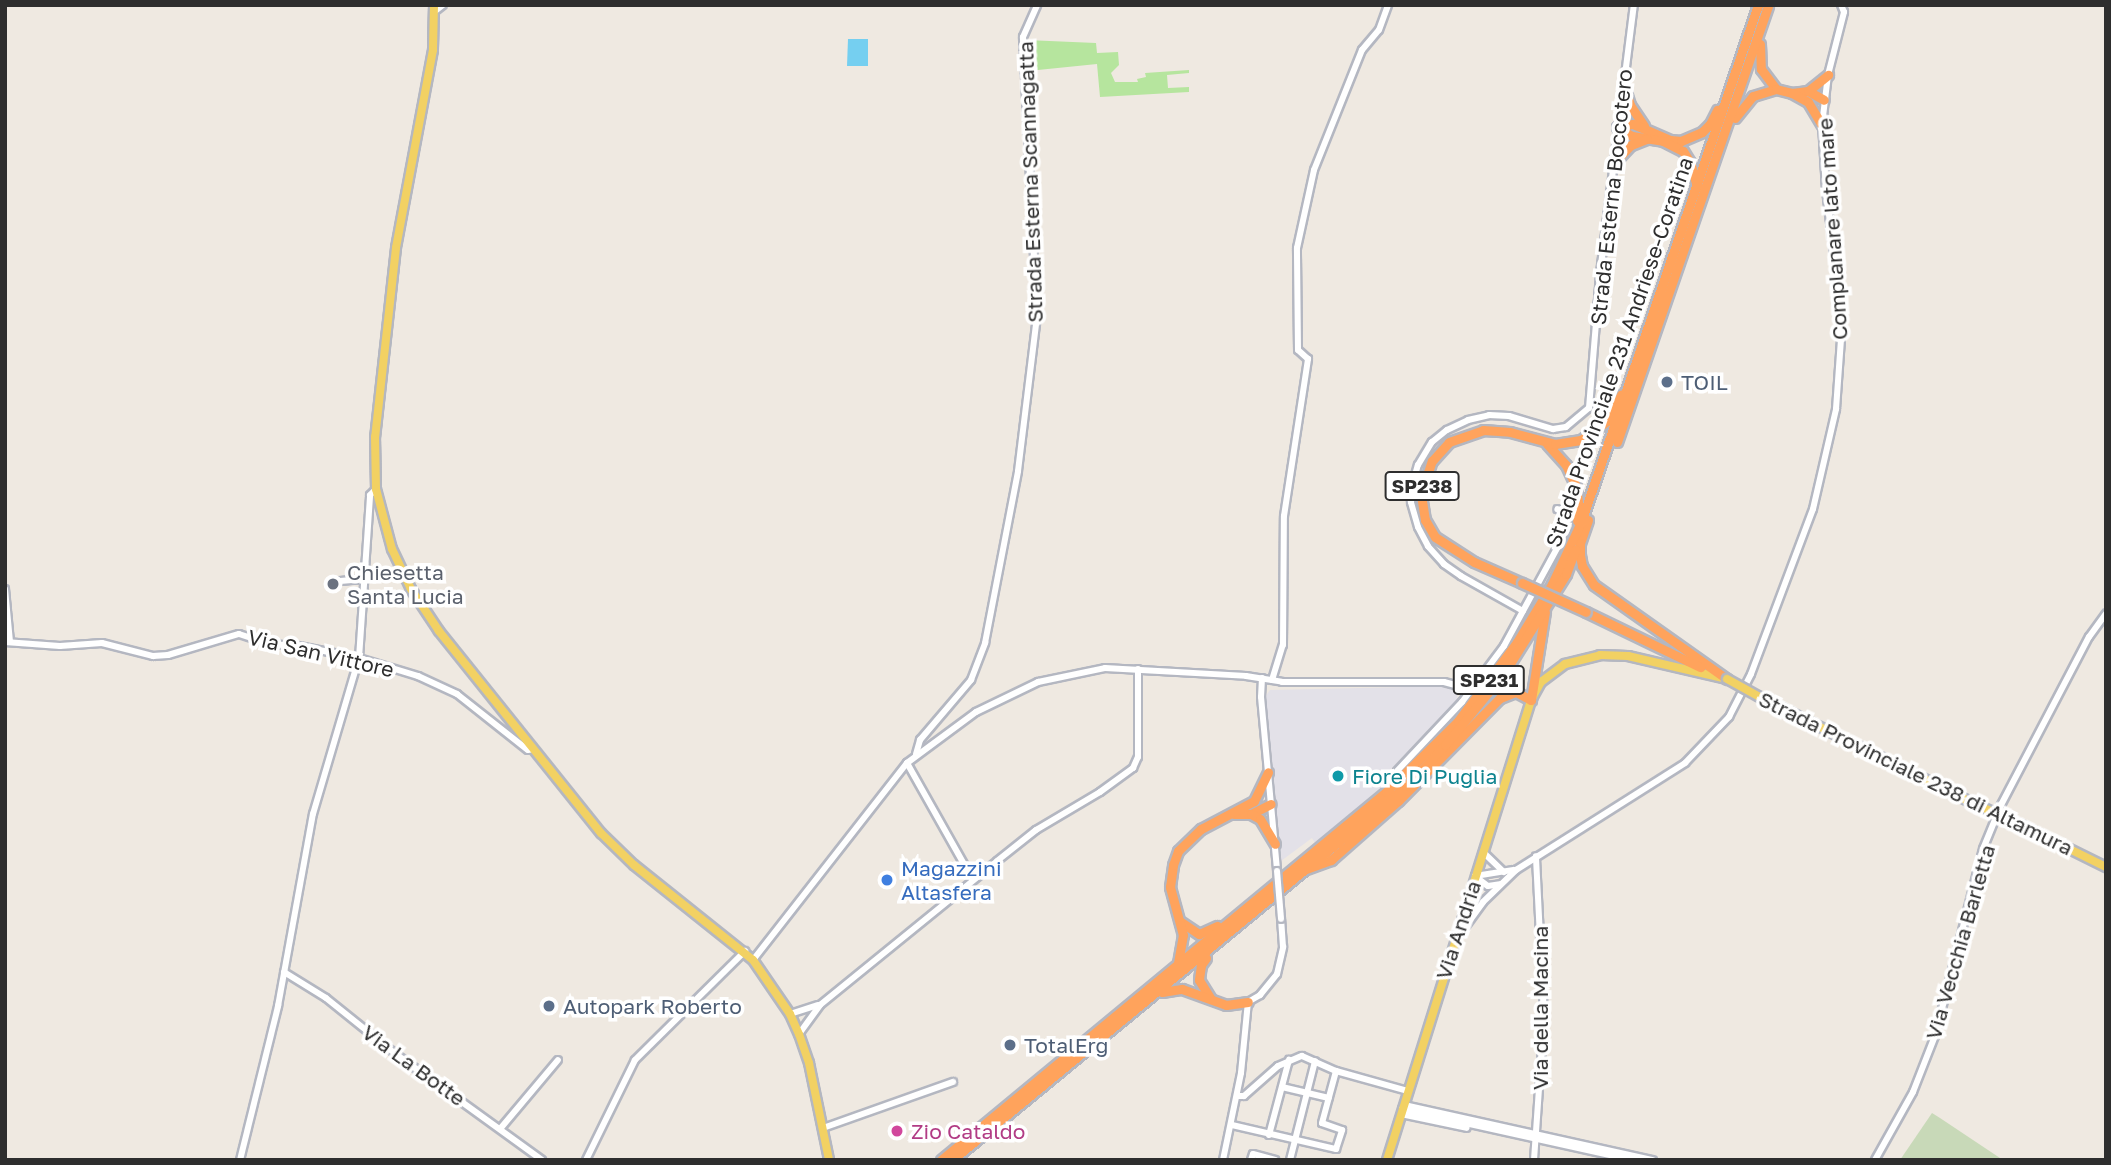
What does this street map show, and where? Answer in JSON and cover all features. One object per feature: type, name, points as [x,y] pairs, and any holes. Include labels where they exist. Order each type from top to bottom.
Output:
[{"type":"highway","name":"Strada Provinciale 231 Andriese-Coratina","points":[[952,1160],[1242,924],[1304,869],[1406,786],[1446,745],[1504,673],[1566,574],[1590,511],[1702,187],[1732,81],[1758,5]]},
{"type":"highway","points":[[1770,5],[1758,48],[1761,69],[1776,89]]},
{"type":"highway","name":"Strada Provinciale 231 Andriese-Coratina","points":[[941,1160],[1386,792],[1434,746],[1493,675],[1556,577],[1581,522],[1653,316],[1770,5]]},
{"type":"highway","points":[[1792,93],[1808,91],[1828,75]]},
{"type":"highway","points":[[1617,127],[1626,124],[1644,126],[1670,140],[1692,138],[1710,124],[1723,93],[1732,81]]},
{"type":"highway","points":[[1623,82],[1630,105],[1644,126]]},
{"type":"highway","points":[[1702,187],[1731,124],[1740,108],[1753,96],[1776,89],[1792,93],[1808,102],[1822,125]]},
{"type":"highway","points":[[1808,91],[1824,100]]},
{"type":"highway","points":[[1808,102],[1824,100]]},
{"type":"highway","points":[[1617,127],[1632,136],[1652,138],[1683,151],[1702,187]]},
{"type":"highway","points":[[1613,164],[1631,145],[1652,138]]},
{"type":"highway","points":[[1545,443],[1564,444],[1581,440],[1607,421],[1619,401],[1638,345],[1653,316]]},
{"type":"highway","name":"SP238","points":[[1545,443],[1503,431],[1471,432],[1449,442],[1440,451],[1423,482],[1425,520],[1435,537],[1474,562],[1727,679]]},
{"type":"highway","points":[[1545,443],[1566,465],[1579,498],[1577,521],[1555,568],[1556,577]]},
{"type":"highway","points":[[1590,511],[1580,544],[1580,555],[1582,566],[1594,585],[1727,679]]},
{"type":"highway","points":[[1304,869],[1331,860],[1360,835],[1436,765],[1500,698],[1516,692],[1531,700],[1546,608]]},
{"type":"highway","points":[[1177,965],[1183,944],[1181,922],[1170,887],[1172,865],[1178,851],[1188,838],[1201,829],[1233,815],[1254,801],[1268,772]]},
{"type":"highway","points":[[1254,801],[1271,804]]},
{"type":"highway","points":[[1233,815],[1251,814],[1271,804]]},
{"type":"highway","points":[[1251,814],[1260,819],[1275,844]]},
{"type":"highway","points":[[1181,922],[1199,934],[1231,921]]},
{"type":"highway","points":[[1211,999],[1201,987],[1201,965],[1242,924]]},
{"type":"highway","points":[[1157,993],[1182,989],[1226,1005],[1248,1002]]},
{"type":"main road","points":[[434,9],[433,50],[396,248],[375,436],[376,489],[392,549],[411,589],[439,631],[533,749],[618,849],[753,960],[790,1014],[799,1034],[809,1063],[829,1160]]},
{"type":"main road","name":"Strada Provinciale 238 di Altamura","points":[[1531,700],[1541,682],[1550,673],[1565,664],[1600,655],[1628,656],[1727,679],[2106,867]]},
{"type":"main road","name":"Via Andria","points":[[1387,1160],[1531,700]]},
{"type":"street","points":[[434,9],[443,5]]},
{"type":"street","name":"Strada Esterna Scannagatta","points":[[915,756],[920,740],[971,680],[985,643],[1018,471],[1037,316],[1023,37],[1037,5]]},
{"type":"street","points":[[1272,680],[1283,645],[1284,516],[1308,359],[1298,350],[1299,238],[1314,170],[1335,114],[1362,50],[1379,30],[1388,5]]},
{"type":"street","name":"Strada Esterna Boccotero","points":[[1523,611],[1461,576],[1444,564],[1428,546],[1418,527],[1411,502],[1413,482],[1418,464],[1432,442],[1447,430],[1468,420],[1489,415],[1509,416],[1553,429],[1566,427],[1589,408],[1617,127],[1634,5]]},
{"type":"street","name":"Complanare lato mare","points":[[1453,944],[1469,918],[1516,870],[1685,763],[1729,717],[1751,674],[1813,509],[1836,409],[1841,340],[1839,296],[1826,190],[1822,125],[1828,75],[1844,12],[1841,5]]},
{"type":"street","points":[[240,1160],[284,972],[313,814],[359,658],[370,495],[376,489]]},
{"type":"street","points":[[1396,771],[1471,689],[1504,646],[1562,539],[1568,512],[1557,509]]},
{"type":"street","points":[[340,581],[364,579]]},
{"type":"street","points":[[5,589],[8,642]]},
{"type":"street","name":"Via Vecchia Barletta","points":[[1875,1160],[1913,1092],[1935,1036],[1983,849],[2001,805],[2089,636],[2106,614]]},
{"type":"street","name":"Via San Vittore","points":[[8,642],[60,646],[102,643],[153,656],[168,655],[239,634],[269,644],[299,646],[359,658],[418,676],[457,694],[528,750],[533,749]]},
{"type":"street","points":[[753,960],[906,763],[976,712],[1038,682],[1105,668],[1272,680],[1444,682],[1471,689]]},
{"type":"street","points":[[799,1034],[820,1005],[974,880],[1036,831],[1100,792],[1133,768],[1138,757],[1138,669]]},
{"type":"street","points":[[1223,1160],[1238,1097],[1248,1002],[1260,995],[1277,974],[1283,947],[1261,697],[1262,678]]},
{"type":"street","points":[[906,763],[974,880]]},
{"type":"street","points":[[1483,852],[1504,872]]},
{"type":"street","name":"Via della Macina","points":[[1534,1160],[1544,1016],[1536,856]]},
{"type":"street","points":[[1475,876],[1516,870]]},
{"type":"street","points":[[1475,876],[1488,886],[1500,884]]},
{"type":"street","points":[[586,1160],[635,1060],[745,951]]},
{"type":"street","name":"Via La Botte","points":[[284,972],[326,998],[397,1055],[542,1160]]},
{"type":"street","points":[[790,1014],[820,1005]]},
{"type":"street","points":[[1238,1097],[1244,1096],[1263,1077],[1290,1059],[1302,1056],[1336,1071],[1408,1091]]},
{"type":"street","points":[[1269,1135],[1290,1059]]},
{"type":"street","points":[[500,1129],[558,1060]]},
{"type":"street","points":[[1290,1160],[1315,1061]]},
{"type":"street","points":[[1232,1125],[1336,1149],[1342,1130],[1322,1123],[1336,1071]]},
{"type":"street","points":[[823,1128],[953,1082]]},
{"type":"street","points":[[1282,1087],[1329,1098]]},
{"type":"street","points":[[1402,1109],[1632,1160]]},
{"type":"street","points":[[1537,1139],[1615,1160]]},
{"type":"street","points":[[1537,1139],[1653,1160]]},
{"type":"street","points":[[1251,1160],[1253,1154],[1275,1160]]},
{"type":"shaded area","points":[[1451,686],[1458,690],[1457,701],[1390,770],[1394,777],[1315,843],[1312,838],[1281,861],[1265,697],[1270,690]]},
{"type":"green space","points":[[1026,40],[1096,43],[1097,53],[1118,52],[1119,65],[1111,73],[1115,82],[1138,82],[1137,79],[1146,77],[1145,73],[1189,70],[1189,73],[1167,75],[1168,88],[1189,87],[1189,92],[1100,97],[1097,64],[1028,71],[1027,63],[1031,61],[1031,54],[1026,51]]},
{"type":"green space","points":[[1932,1113],[1940,1118],[2003,1160],[1900,1160]]},
{"type":"water","points":[[848,39],[868,39],[868,66],[847,66]]},
{"type":"place","name":"TOIL","points":[[1667,382]]},
{"type":"place","name":"Chiesetta Santa Lucia","points":[[333,584]]},
{"type":"place","name":"Fiore Di Puglia","points":[[1338,776]]},
{"type":"place","name":"Magazzini Altasfera","points":[[887,880]]},
{"type":"place","name":"Autopark Roberto","points":[[549,1006]]},
{"type":"place","name":"TotalErg","points":[[1010,1045]]},
{"type":"place","name":"Zio Cataldo","points":[[897,1131]]}]
